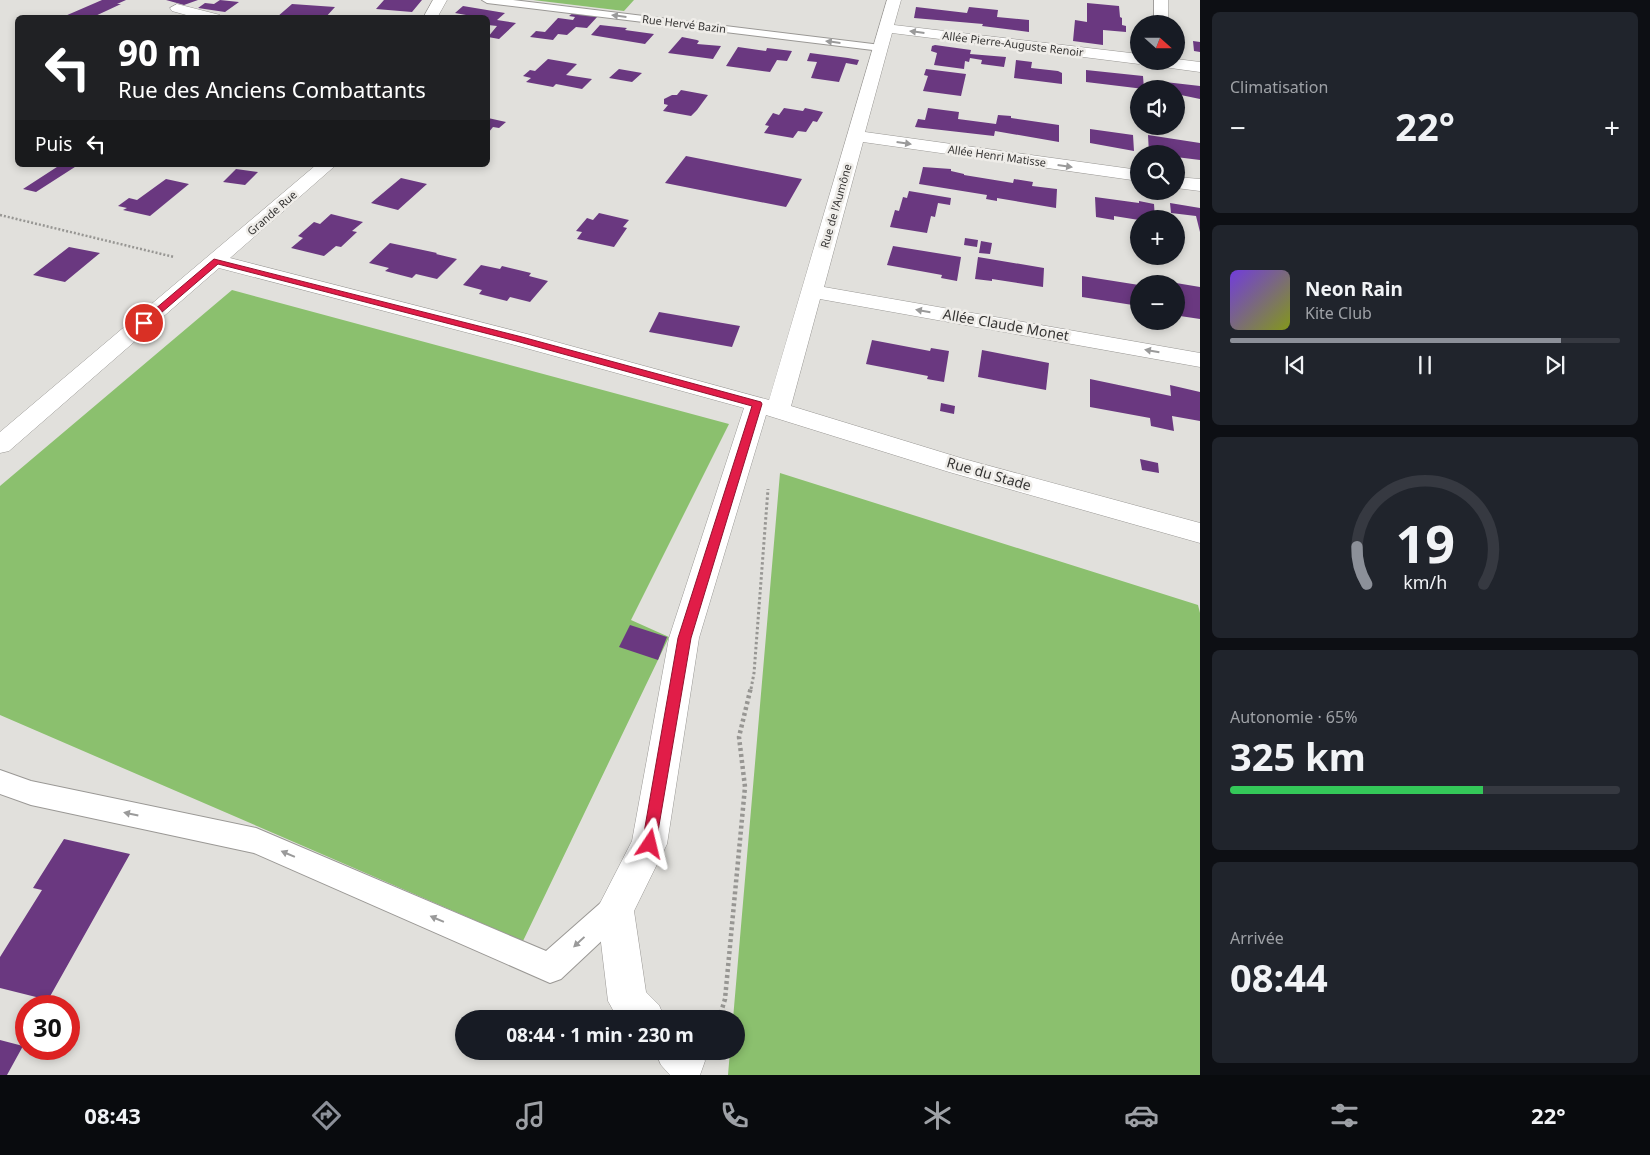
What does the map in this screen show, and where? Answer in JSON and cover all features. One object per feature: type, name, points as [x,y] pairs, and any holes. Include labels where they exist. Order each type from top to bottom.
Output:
[{"type":"street","points":[[432,15],[440,0]]},
{"type":"street","name":"Rue de l'Aumône","points":[[615,909],[650,844],[684,638],[812,291],[894,0]]},
{"type":"street","points":[[1161,15],[1162,0]]},
{"type":"street","points":[[176,8],[203,15]]},
{"type":"street","name":"Allée Pierre-Auguste Renoir","points":[[886,28],[1130,58]]},
{"type":"street","points":[[1185,65],[1200,67]]},
{"type":"street","name":"Allée Henri Matisse","points":[[856,136],[1130,175]]},
{"type":"street","name":"Grande Rue","points":[[0,445],[325,167]]},
{"type":"street","points":[[1185,183],[1200,185]]},
{"type":"street","name":"Rue du Stade","points":[[216,261],[519,339],[768,408],[958,466],[1200,532]]},
{"type":"street","name":"Allée Claude Monet","points":[[812,291],[1200,360]]},
{"type":"street","points":[[615,909],[628,1001],[636,1010]]},
{"type":"lane","name":"Rue Hervé Bazin","points":[[487,0],[881,48]]},
{"type":"lane","points":[[0,782],[31,793],[256,841],[550,968],[615,909]]},
{"type":"path","points":[[0,215],[186,260],[216,261]]},
{"type":"path","points":[[722,1010],[725,998],[745,787],[739,737],[748,708],[754,673],[769,480]]},
{"type":"green space","points":[[533,0],[634,0],[624,11]]},
{"type":"green space","points":[[232,290],[729,424],[631,620],[669,637],[523,941],[0,715],[0,486]]},
{"type":"green space","points":[[780,473],[1198,605],[1200,613],[1200,1075],[728,1075],[729,1060],[745,1060],[745,1010],[734,1010]]},
{"type":"building","points":[[102,0],[126,0],[97,15],[67,15]]},
{"type":"building","points":[[166,0],[198,0],[184,5]]},
{"type":"building","points":[[220,0],[239,2],[225,12],[198,8],[205,3],[214,4]]},
{"type":"building","points":[[384,0],[422,0],[412,12],[376,9]]},
{"type":"building","points":[[1087,3],[1119,6],[1122,25],[1126,26],[1126,32],[1103,30],[1103,45],[1073,41],[1075,20],[1087,22]]},
{"type":"building","points":[[292,4],[335,7],[328,15],[279,15]]},
{"type":"building","points":[[463,6],[505,13],[497,20],[516,23],[499,39],[490,37],[497,26],[490,25],[490,15],[455,13]]},
{"type":"building","points":[[916,7],[967,13],[969,7],[998,10],[997,17],[1029,20],[1029,32],[982,26],[983,24],[914,18]]},
{"type":"building","points":[[573,13],[598,16],[587,28],[576,27],[567,35],[558,34],[553,40],[530,37],[536,31],[545,32],[558,18],[573,20],[575,17],[569,16]]},
{"type":"building","points":[[600,25],[654,34],[645,44],[591,35]]},
{"type":"building","points":[[682,37],[697,40],[699,41],[697,44],[721,46],[713,59],[668,53]]},
{"type":"building","points":[[1193,41],[1200,42],[1200,52],[1194,51]]},
{"type":"building","points":[[932,46],[971,50],[970,54],[1006,57],[1004,67],[981,64],[982,60],[970,58],[969,62],[965,61],[964,69],[934,65],[937,53],[931,51]]},
{"type":"building","points":[[738,47],[766,51],[767,48],[792,51],[787,61],[777,60],[770,72],[726,66]]},
{"type":"building","points":[[810,53],[859,60],[857,65],[846,63],[839,82],[811,78],[817,62],[807,61]]},
{"type":"building","points":[[548,59],[577,64],[566,75],[592,79],[582,89],[556,84],[553,87],[526,82],[531,78],[523,76],[530,70],[535,71]]},
{"type":"building","points":[[1016,60],[1032,62],[1031,68],[1062,73],[1062,84],[1014,78]]},
{"type":"building","points":[[619,69],[642,73],[632,82],[609,78]]},
{"type":"building","points":[[926,69],[966,74],[961,96],[923,91],[928,76],[924,75]]},
{"type":"building","points":[[1086,70],[1143,76],[1143,80],[1130,80],[1130,87],[1086,82]]},
{"type":"building","points":[[1185,84],[1200,86],[1200,99],[1185,96]]},
{"type":"building","points":[[681,90],[708,95],[691,116],[663,111],[668,105],[664,104],[664,99],[677,95]]},
{"type":"building","points":[[784,108],[803,111],[805,108],[823,112],[817,122],[813,121],[806,132],[798,131],[793,138],[764,133],[769,126],[765,125],[773,113],[779,115]]},
{"type":"building","points":[[928,108],[959,112],[958,119],[996,124],[998,115],[1059,125],[1059,142],[995,131],[994,136],[915,127],[918,119],[925,120]]},
{"type":"building","points":[[490,118],[506,122],[499,128],[493,127],[490,131]]},
{"type":"building","points":[[1090,129],[1133,135],[1134,145],[1130,145],[1130,150],[1090,143]]},
{"type":"building","points":[[1148,135],[1200,143],[1200,160],[1185,158],[1185,145],[1149,145]]},
{"type":"building","points":[[686,156],[802,179],[786,207],[665,183]]},
{"type":"building","points":[[57,167],[75,167],[36,192],[23,189]]},
{"type":"building","points":[[923,167],[951,169],[951,171],[964,175],[1013,183],[1014,179],[1033,182],[1032,186],[1057,189],[1056,208],[997,198],[997,201],[986,199],[987,195],[919,184]]},
{"type":"building","points":[[236,169],[258,172],[245,185],[223,182]]},
{"type":"building","points":[[401,178],[427,184],[398,210],[371,203]]},
{"type":"building","points":[[166,179],[189,184],[150,216],[123,210],[127,208],[118,206],[129,198],[137,200]]},
{"type":"building","points":[[909,191],[951,198],[950,205],[938,203],[935,217],[931,216],[927,233],[890,227],[895,210],[899,211],[903,197],[907,198]]},
{"type":"building","points":[[1095,197],[1154,204],[1154,210],[1130,210],[1130,219],[1114,216],[1114,220],[1096,217]]},
{"type":"building","points":[[1170,203],[1200,208],[1200,232],[1196,216],[1185,215],[1185,210],[1171,210]]},
{"type":"building","points":[[599,213],[629,220],[623,227],[627,228],[614,247],[577,239],[582,232],[576,231],[587,218],[593,220]]},
{"type":"building","points":[[331,214],[363,222],[352,231],[357,232],[341,247],[336,246],[324,256],[291,248],[303,238],[298,236],[314,222],[320,224]]},
{"type":"building","points":[[965,238],[978,240],[977,247],[964,245]]},
{"type":"building","points":[[981,241],[992,243],[990,254],[979,253]]},
{"type":"building","points":[[390,243],[457,259],[437,279],[416,274],[412,278],[385,271],[389,268],[369,263]]},
{"type":"building","points":[[893,246],[961,257],[957,281],[941,278],[942,275],[887,265]]},
{"type":"building","points":[[69,247],[100,253],[65,282],[33,275]]},
{"type":"building","points":[[978,257],[1044,268],[1043,287],[992,279],[992,281],[975,279]]},
{"type":"building","points":[[481,265],[500,269],[502,266],[531,273],[529,276],[548,281],[530,302],[510,297],[507,301],[479,294],[482,290],[463,285]]},
{"type":"building","points":[[1082,276],[1130,284],[1130,305],[1082,297]]},
{"type":"building","points":[[1185,284],[1200,287],[1200,319],[1185,317]]},
{"type":"building","points":[[659,312],[740,326],[732,347],[649,332]]},
{"type":"building","points":[[872,340],[930,351],[931,348],[949,351],[944,382],[927,379],[928,376],[866,364]]},
{"type":"building","points":[[982,350],[1049,363],[1046,390],[978,377]]},
{"type":"building","points":[[1090,379],[1171,396],[1170,385],[1200,392],[1200,421],[1172,416],[1174,431],[1151,426],[1150,418],[1090,407]]},
{"type":"building","points":[[941,403],[955,406],[954,414],[940,411]]},
{"type":"building","points":[[1140,459],[1158,463],[1159,473],[1142,470]]},
{"type":"building","points":[[630,625],[667,637],[658,660],[619,647]]},
{"type":"building","points":[[64,839],[130,854],[51,995],[28,995],[0,988],[0,957],[42,890],[33,888]]},
{"type":"building","points":[[0,1040],[15,1044],[15,1060],[7,1075],[0,1075]]},
{"type":"route","points":[[144,323],[216,261],[519,339],[757,404],[684,638],[650,844]]}]
